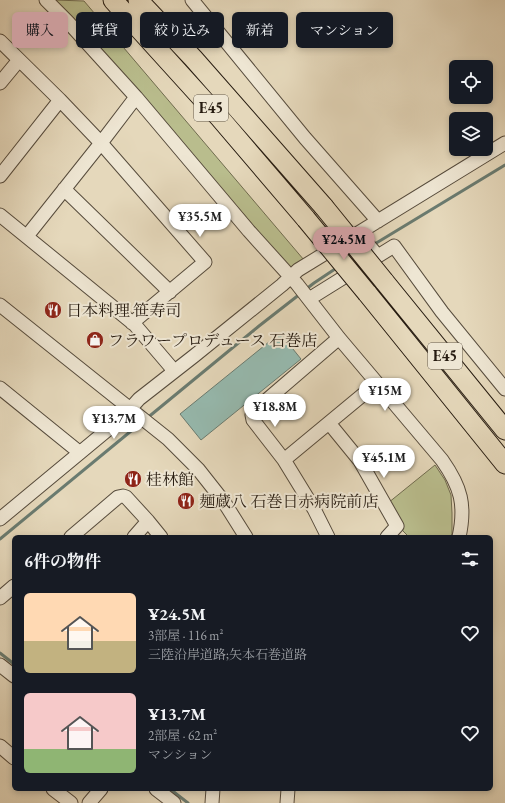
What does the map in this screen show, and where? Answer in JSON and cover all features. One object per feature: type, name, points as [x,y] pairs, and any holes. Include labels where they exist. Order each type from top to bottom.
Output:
[{"type":"highway","name":"E45","points":[[113,0],[219,117],[306,219],[505,464]]},
{"type":"highway","name":"E45","points":[[138,0],[193,58],[324,207],[505,430]]},
{"type":"street","points":[[46,0],[136,97],[249,231],[300,288],[339,338],[442,460],[450,471],[458,488],[462,507],[462,523],[459,535]]},
{"type":"street","points":[[192,0],[306,138],[378,221]]},
{"type":"street","points":[[0,41],[101,143],[205,262],[132,323]]},
{"type":"street","points":[[0,83],[19,60]]},
{"type":"street","points":[[27,236],[136,97]]},
{"type":"street","points":[[0,176],[60,100]]},
{"type":"street","points":[[300,288],[298,270],[505,143]]},
{"type":"street","points":[[64,189],[170,292]]},
{"type":"street","points":[[0,215],[132,323],[173,371]]},
{"type":"street","points":[[358,233],[377,255]]},
{"type":"street","points":[[135,412],[139,399],[173,371],[300,288],[377,255],[394,246],[442,312],[505,390]]},
{"type":"street","points":[[0,305],[168,438],[198,469],[224,502],[245,535]]},
{"type":"street","points":[[327,535],[314,509],[284,460],[253,420],[252,416],[254,411],[339,338]]},
{"type":"street","points":[[284,460],[377,383]]},
{"type":"street","points":[[0,388],[79,452]]},
{"type":"street","points":[[3,513],[123,417],[135,412]]},
{"type":"street","points":[[329,423],[360,462],[397,526],[389,535]]},
{"type":"street","points":[[73,535],[118,496],[126,497],[159,535]]},
{"type":"street","points":[[136,535],[148,521]]},
{"type":"street","points":[[0,598],[12,588]]},
{"type":"street","points":[[0,665],[12,674]]},
{"type":"street","points":[[1,750],[12,757]]},
{"type":"street","points":[[56,791],[71,803]]},
{"type":"street","points":[[89,803],[99,791]]},
{"type":"street","points":[[159,791],[174,803]]},
{"type":"street","points":[[212,803],[213,791]]},
{"type":"street","points":[[287,803],[288,791]]},
{"type":"green space","points":[[54,0],[84,1],[93,12],[76,12],[76,24],[68,15],[68,12],[65,12]]},
{"type":"green space","points":[[98,48],[124,48],[304,260],[293,268],[288,266],[146,100]]},
{"type":"green space","points":[[435,465],[445,480],[451,495],[452,534],[407,535],[403,531],[388,503]]},
{"type":"water","points":[[280,333],[301,359],[201,440],[180,414]]},
{"type":"waterway","points":[[373,245],[505,165]]},
{"type":"waterway","points":[[305,290],[338,267]]},
{"type":"waterway","points":[[146,419],[300,294]]},
{"type":"waterway","points":[[0,539],[142,422]]},
{"type":"waterway","points":[[0,653],[12,662]]},
{"type":"waterway","points":[[173,791],[188,803]]},
{"type":"place","name":"日本料理 笹寿司","points":[[53,310]]},
{"type":"place","name":"フラワープロデュース 石巻店","points":[[95,340]]},
{"type":"place","name":"桂林館","points":[[133,479]]},
{"type":"place","name":"麺蔵八 石巻日赤病院前店","points":[[186,501]]}]
